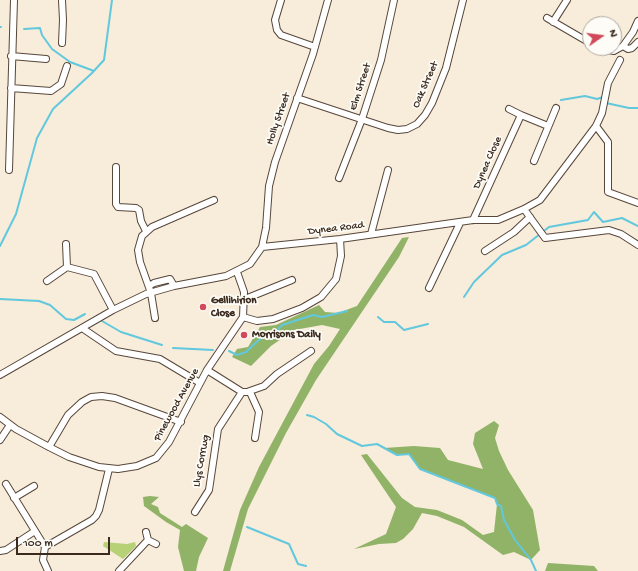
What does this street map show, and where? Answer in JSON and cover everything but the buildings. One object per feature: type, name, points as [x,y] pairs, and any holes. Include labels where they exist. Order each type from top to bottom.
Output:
[{"type":"street","points":[[9,170],[10,88],[14,0]]},
{"type":"street","points":[[62,0],[62,43]]},
{"type":"street","points":[[281,0],[275,20],[277,30],[282,35],[315,47]]},
{"type":"street","name":"Holly Street","points":[[262,247],[266,228],[269,186],[275,162],[315,47],[328,0]]},
{"type":"street","name":"Elm Street","points":[[339,178],[362,119],[381,60],[394,0]]},
{"type":"street","name":"Oak Street","points":[[297,98],[398,130],[407,129],[417,124],[425,115],[446,68],[463,0]]},
{"type":"street","points":[[553,22],[567,0]]},
{"type":"street","points":[[547,18],[582,38]]},
{"type":"street","points":[[638,21],[633,32],[623,46],[628,49],[632,48],[638,42]]},
{"type":"street","points":[[11,56],[46,59]]},
{"type":"street","name":"Dynea Road","points":[[262,247],[340,239],[474,220],[498,220],[524,209],[540,200],[596,126],[602,113],[608,83],[620,60]]},
{"type":"street","points":[[10,88],[51,91],[58,88],[67,66]]},
{"type":"street","points":[[534,161],[556,108]]},
{"type":"street","points":[[509,109],[548,126]]},
{"type":"street","name":"Dynea Close","points":[[474,220],[520,115]]},
{"type":"street","points":[[596,126],[608,142],[608,192],[638,203]]},
{"type":"street","points":[[116,167],[116,204],[118,207],[136,208],[139,210],[141,221],[146,231]]},
{"type":"street","points":[[371,234],[388,170]]},
{"type":"street","points":[[155,318],[150,289],[140,262],[138,250],[142,236],[152,227],[214,200]]},
{"type":"street","points":[[524,209],[545,238],[608,230],[621,234],[638,245]]},
{"type":"street","points":[[485,251],[514,232],[530,217]]},
{"type":"street","points":[[429,288],[460,223]]},
{"type":"street","points":[[243,317],[257,321],[273,319],[302,308],[321,297],[336,279],[341,256],[340,239]]},
{"type":"street","points":[[66,244],[67,267]]},
{"type":"street","points":[[0,375],[150,289],[226,276],[237,272],[250,264],[262,247]]},
{"type":"street","points":[[47,281],[67,267],[94,274],[113,310]]},
{"type":"street","name":"Pinewood Avenue","points":[[0,417],[10,425],[49,447],[84,462],[108,469],[137,466],[156,458],[181,422],[207,370],[243,317],[245,299],[237,272]]},
{"type":"street","points":[[245,299],[292,280]]},
{"type":"street","points":[[82,328],[116,351],[160,359],[200,383]]},
{"type":"street","points":[[207,370],[242,392],[250,392],[264,386],[277,374],[311,351]]},
{"type":"street","name":"Llys Corrwg","points":[[195,512],[209,490],[218,429],[242,392]]},
{"type":"street","points":[[250,392],[259,412],[255,438]]},
{"type":"street","points":[[49,447],[74,408],[91,397],[102,396],[115,398],[181,422]]},
{"type":"street","points":[[0,440],[10,425]]},
{"type":"street","points":[[45,547],[92,520],[96,516],[99,510],[108,469]]},
{"type":"street","points":[[6,484],[45,547],[43,560],[48,571]]},
{"type":"street","points":[[14,498],[34,486]]},
{"type":"street","points":[[0,551],[6,550],[35,531]]},
{"type":"street","points":[[146,532],[148,540],[156,544]]},
{"type":"street","points":[[119,571],[148,540]]},
{"type":"green space","points":[[409,237],[399,257],[316,380],[286,433],[248,509],[230,571],[223,571],[240,510],[259,467],[314,364],[329,346],[340,329],[322,325],[294,330],[271,346],[251,366],[232,357],[237,349],[248,347],[260,327],[276,325],[319,305],[325,312],[338,313],[357,306],[402,238]]},
{"type":"green space","points":[[494,421],[499,425],[495,438],[499,451],[508,470],[533,510],[540,550],[531,560],[514,552],[503,555],[464,527],[437,516],[422,513],[413,529],[403,539],[396,543],[379,544],[354,549],[386,534],[396,507],[361,455],[367,454],[402,498],[415,507],[437,510],[462,520],[483,535],[494,532],[497,504],[495,498],[420,469],[409,454],[397,455],[384,448],[414,446],[440,448],[448,460],[483,469],[473,444],[475,433]]},
{"type":"green space","points":[[143,497],[159,497],[151,504],[158,507],[160,513],[182,527],[186,524],[208,538],[199,557],[196,571],[184,571],[178,547],[180,530],[144,506]]},
{"type":"green space","points":[[104,542],[127,544],[135,542],[136,546],[123,559],[103,546]]},
{"type":"green space","points":[[548,563],[594,566],[598,571],[545,571]]},
{"type":"waterway","points":[[0,246],[16,214],[37,138],[53,109],[104,60],[112,0]]},
{"type":"waterway","points":[[24,29],[40,28],[42,35],[52,49],[70,62],[94,71]]},
{"type":"waterway","points":[[561,100],[585,96],[597,99],[603,97]]},
{"type":"waterway","points":[[606,103],[629,108],[638,108]]},
{"type":"waterway","points":[[464,297],[474,282],[502,255],[526,245],[549,227],[588,220],[594,212],[603,222],[622,218],[638,226]]},
{"type":"waterway","points":[[0,299],[39,301],[50,305],[66,319],[74,320],[85,314]]},
{"type":"waterway","points":[[229,351],[237,355],[246,352],[263,336],[274,334],[282,325],[313,315],[322,317],[347,311]]},
{"type":"waterway","points":[[378,317],[384,322],[395,322],[404,330],[428,324]]},
{"type":"waterway","points":[[102,321],[121,332],[162,345]]},
{"type":"waterway","points":[[173,348],[213,350]]},
{"type":"waterway","points":[[307,415],[326,424],[337,434],[362,446],[377,444],[397,455],[409,454],[420,469],[495,498],[497,504],[501,506],[504,520],[515,540],[531,560],[536,571]]},
{"type":"waterway","points":[[247,527],[289,544],[298,564],[306,566]]},
{"type":"place","name":"Gellihirion Close","points":[[203,307]]},
{"type":"place","name":"Morrisons Daily","points":[[244,335]]}]
